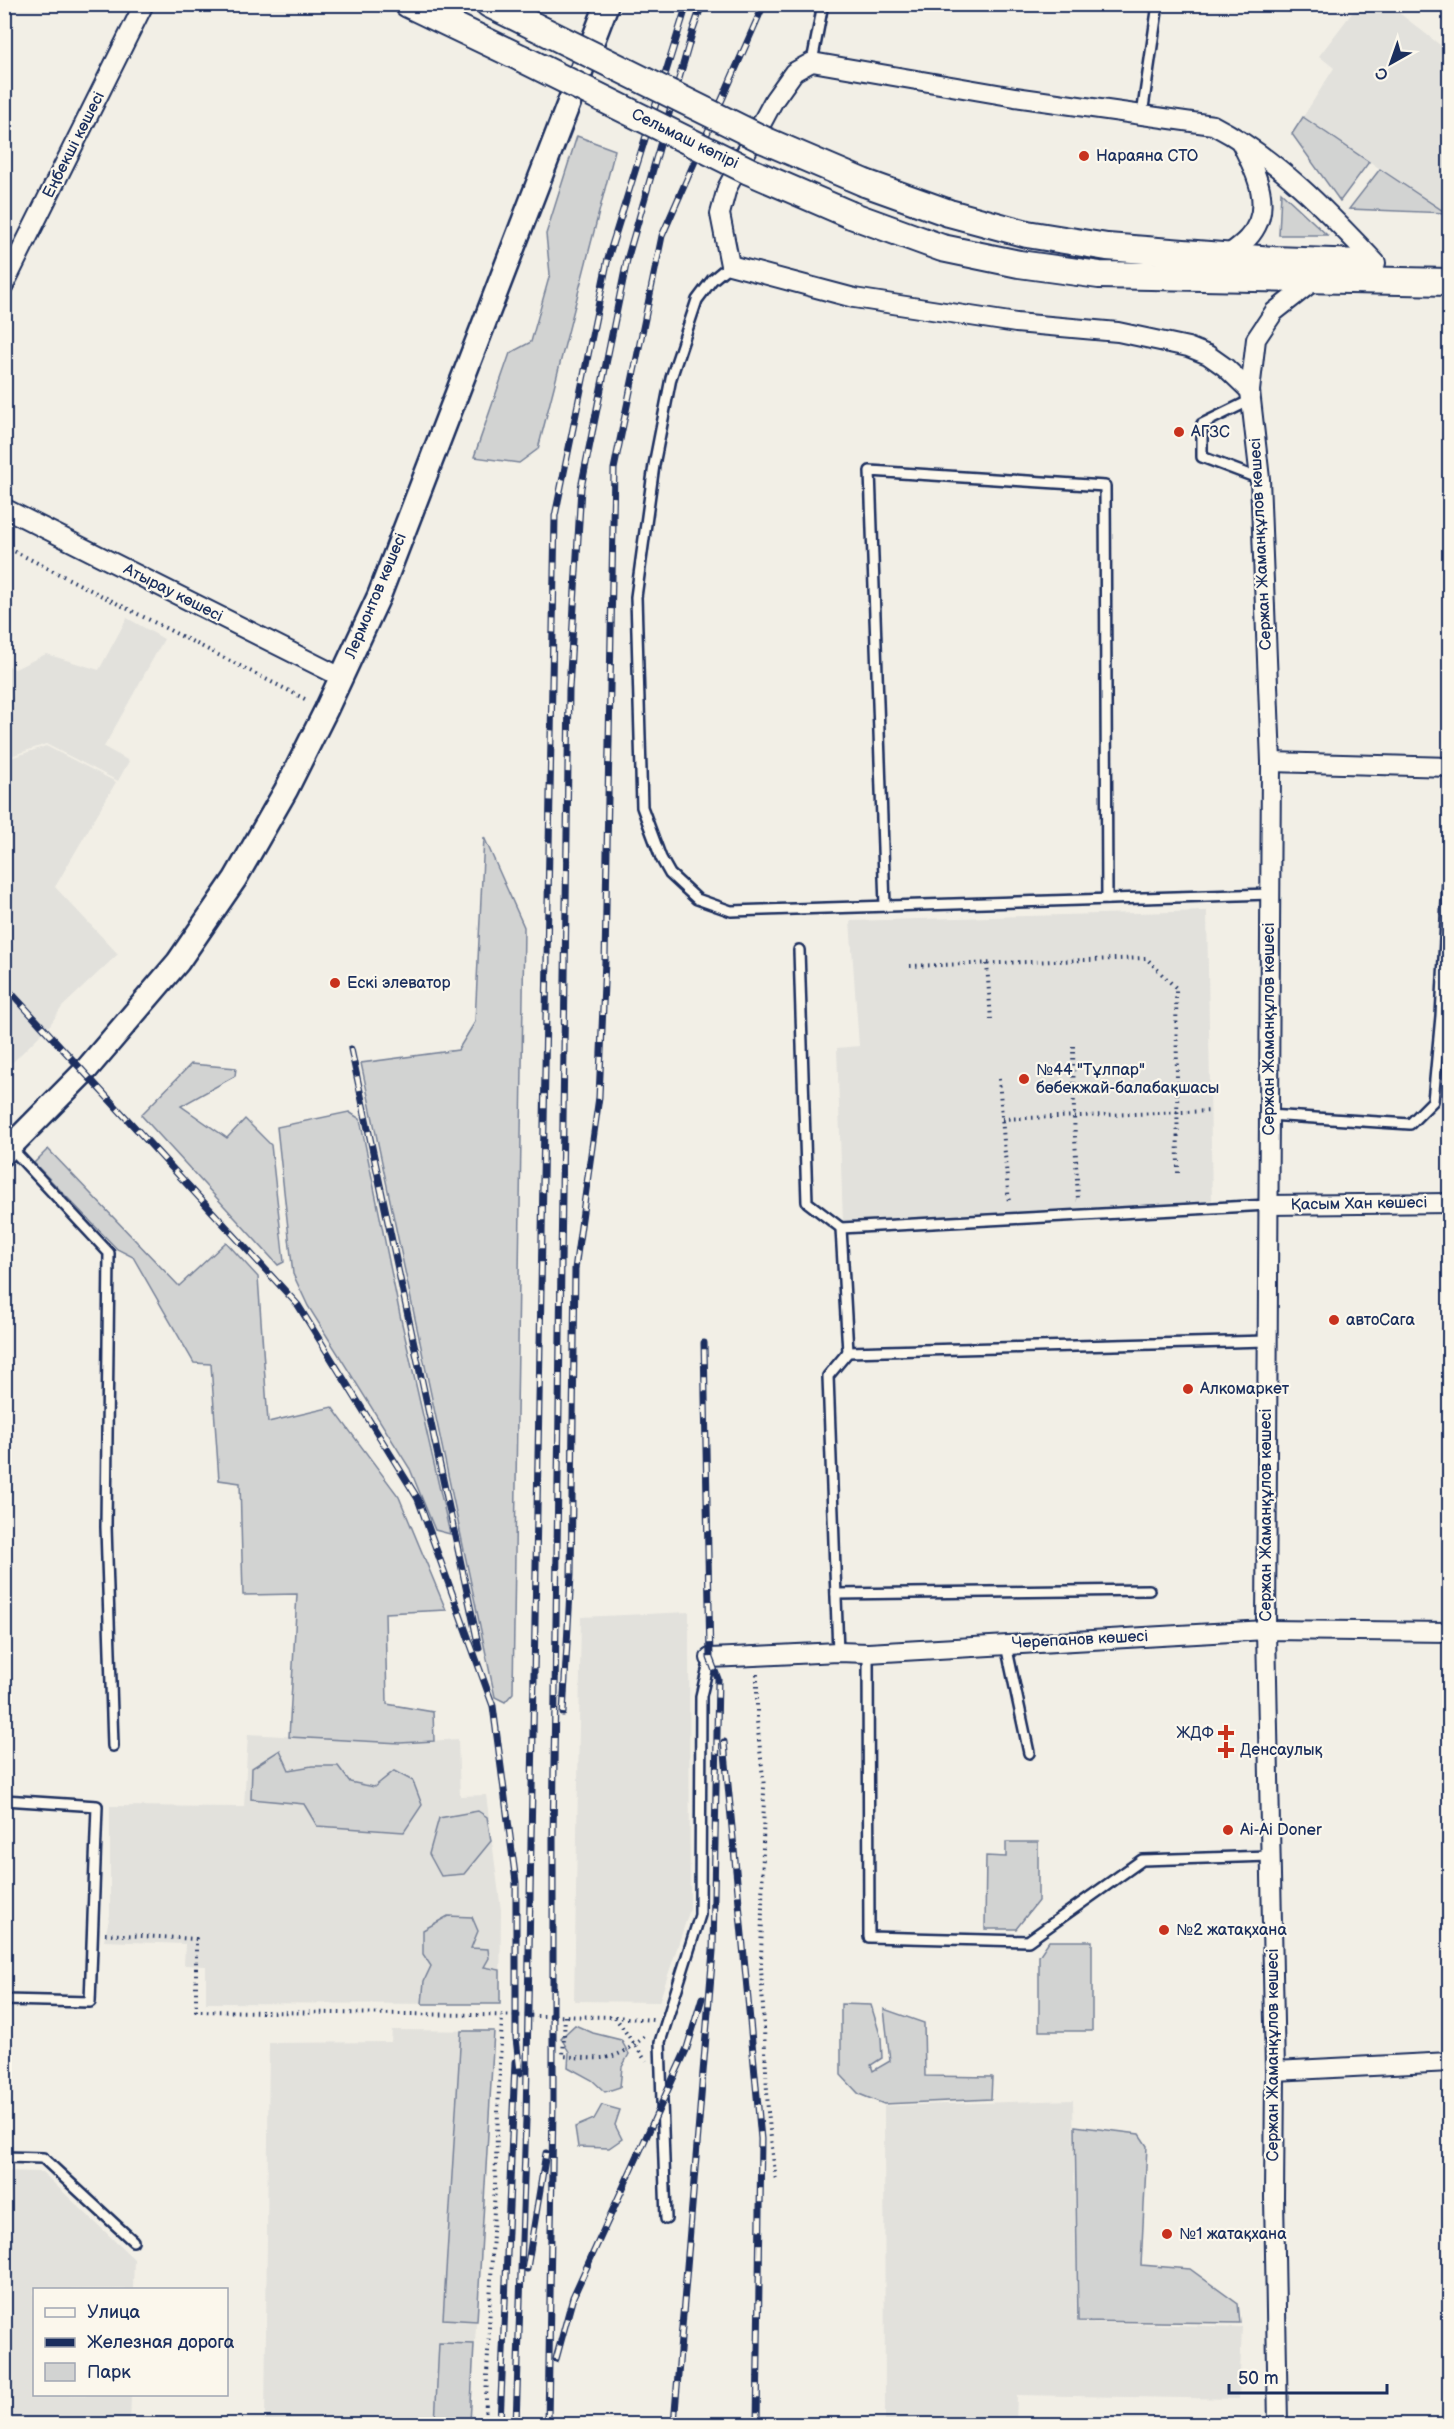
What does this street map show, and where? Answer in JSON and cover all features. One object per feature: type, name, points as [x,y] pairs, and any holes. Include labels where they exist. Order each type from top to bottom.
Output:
[{"type":"main road","name":"Сельмаш көпірі","points":[[408,4],[749,171],[851,215],[942,248],[1019,264],[1099,275],[1449,282]]},
{"type":"main road","name":"Сельмаш көпірі","points":[[489,4],[764,140],[865,183],[949,213],[1027,234],[1107,247],[1273,260],[1449,264]]},
{"type":"street","name":"Еңбекші көшесі","points":[[4,285],[144,4]]},
{"type":"street","name":"Лермонтов көшесі","points":[[7,1150],[86,1071],[178,962],[235,879],[286,790],[379,596],[607,4]]},
{"type":"street","points":[[1251,396],[1225,367],[1208,355],[1188,347],[1118,332],[1016,323],[854,298],[730,265],[720,214],[727,188],[774,100],[794,72],[812,62],[1015,97],[1214,125],[1239,138],[1273,164],[1348,233],[1376,263]]},
{"type":"street","points":[[1226,256],[1247,239],[1254,230],[1262,205],[1261,190],[1254,168],[1239,138]]},
{"type":"street","name":"Сержан Жаманқұлов көшесі","points":[[1278,2424],[1274,2197],[1275,2071],[1266,1630],[1271,762],[1260,479],[1251,396],[1256,339],[1274,312],[1316,279]]},
{"type":"street","name":"Атырау көшесі","points":[[4,508],[341,677]]},
{"type":"street","points":[[1271,762],[1449,767]]},
{"type":"street","name":"Қасым Хан көшесі","points":[[1268,1205],[1449,1203]]},
{"type":"street","name":"Черепанов көшесі","points":[[710,1658],[838,1652],[868,1653],[1266,1630],[1449,1632]]},
{"type":"street","points":[[1275,2071],[1449,2062]]},
{"type":"lane","points":[[812,62],[823,4]]},
{"type":"lane","points":[[1143,115],[1158,4]]},
{"type":"lane","points":[[730,265],[712,280],[697,300],[671,378],[654,465],[636,597],[642,807],[661,858],[670,874],[697,899],[731,911],[1270,894]]},
{"type":"lane","points":[[1251,396],[1202,424],[1202,457],[1260,479]]},
{"type":"lane","points":[[885,906],[870,471],[1105,486],[1107,899]]},
{"type":"lane","points":[[1268,1115],[1410,1124],[1433,1101],[1441,1016],[1449,843]]},
{"type":"lane","points":[[799,950],[807,1202],[841,1228],[1268,1205]]},
{"type":"lane","points":[[7,1150],[109,1253],[105,1527],[113,1746]]},
{"type":"lane","points":[[838,1652],[828,1376],[848,1352],[841,1228]]},
{"type":"lane","points":[[848,1352],[1267,1341]]},
{"type":"lane","points":[[836,1594],[1149,1590]]},
{"type":"lane","points":[[1005,1645],[1029,1754]]},
{"type":"lane","points":[[868,1653],[869,1937],[1028,1941],[1142,1860],[1270,1856]]},
{"type":"lane","points":[[666,2220],[660,2042],[700,1915],[701,1696],[710,1658]]},
{"type":"lane","points":[[4,1800],[97,1806],[90,2002],[4,2000]]},
{"type":"lane","points":[[4,2157],[43,2157],[133,2241]]},
{"type":"path","points":[[4,546],[326,710]]},
{"type":"path","points":[[910,966],[1146,958],[1176,988],[1178,1174]]},
{"type":"path","points":[[987,964],[991,1020]]},
{"type":"path","points":[[1066,1201],[1078,1200],[1073,1046]]},
{"type":"path","points":[[999,1080],[1009,1204],[1020,1203]]},
{"type":"path","points":[[1002,1119],[1211,1111]]},
{"type":"path","points":[[757,1657],[757,1720],[764,1787],[762,1967],[768,2112],[776,2182]]},
{"type":"path","points":[[93,1934],[196,1939],[196,2011],[565,2016],[657,2020],[635,2045],[614,2058],[591,2059],[563,2056],[565,2016]]},
{"type":"path","points":[[485,2424],[502,2016]]},
{"type":"path","points":[[615,2017],[662,2082]]},
{"type":"shaded area","points":[[1358,5],[1389,5],[1449,52],[1450,208],[1446,213],[1303,117],[1334,68],[1319,56]]},
{"type":"shaded area","points":[[127,618],[164,639],[104,747],[129,761],[118,781],[46,744],[5,758],[5,664],[15,669],[46,654],[99,670]]},
{"type":"shaded area","points":[[46,746],[116,782],[55,887],[118,954],[62,1007],[50,1025],[5,1070],[5,760]]},
{"type":"shaded area","name":"№44 \"Тұлпар\" бөбекжай-балабақшасы","points":[[1207,911],[1212,1203],[843,1223],[837,1048],[859,1046],[850,921]]},
{"type":"shaded area","points":[[689,1612],[690,1909],[659,2002],[574,2001],[581,1617]]},
{"type":"shaded area","points":[[248,1734],[400,1743],[458,1739],[460,1796],[486,1795],[501,1910],[500,2004],[206,2003],[206,1966],[184,1965],[185,1944],[104,1941],[110,1915],[110,1806],[244,1807]]},
{"type":"shaded area","points":[[392,2030],[494,2031],[470,2424],[265,2424],[269,2043],[391,2042]]},
{"type":"shaded area","points":[[1073,2100],[1077,2322],[1242,2327],[1239,2399],[1017,2395],[1016,2424],[885,2424],[884,2106]]},
{"type":"shaded area","points":[[5,2171],[42,2172],[134,2259],[133,2288],[33,2288],[33,2396],[131,2396],[130,2424],[5,2424]]},
{"type":"green space","points":[[1303,117],[1369,162],[1340,201],[1292,134]]},
{"type":"green space","points":[[577,136],[615,150],[538,449],[519,463],[474,457],[510,353],[531,342],[550,274],[546,234]]},
{"type":"green space","points":[[1380,169],[1446,213],[1349,209]]},
{"type":"green space","points":[[1281,192],[1327,235],[1279,235]]},
{"type":"green space","points":[[484,837],[524,927],[513,1693],[505,1702],[495,1697],[361,1063],[458,1050],[475,1022]]},
{"type":"green space","points":[[191,1064],[236,1068],[235,1076],[181,1106],[227,1138],[245,1119],[271,1145],[284,1262],[278,1265],[141,1115]]},
{"type":"green space","points":[[349,1112],[360,1119],[400,1315],[450,1534],[435,1530],[410,1469],[308,1306],[293,1274],[277,1127]]},
{"type":"green space","points":[[48,1149],[179,1286],[226,1242],[258,1277],[268,1422],[332,1407],[399,1497],[446,1610],[385,1613],[387,1704],[433,1712],[434,1741],[400,1743],[289,1737],[297,1594],[243,1595],[240,1483],[219,1480],[211,1364],[194,1363],[133,1257],[117,1249],[34,1163]]},
{"type":"green space","points":[[280,1750],[289,1770],[312,1766],[338,1766],[350,1782],[374,1787],[394,1771],[413,1781],[422,1805],[404,1832],[317,1826],[304,1804],[251,1799],[252,1768]]},
{"type":"green space","points":[[478,1811],[487,1817],[491,1841],[464,1874],[441,1876],[429,1854],[439,1818]]},
{"type":"green space","points":[[1006,1842],[1038,1842],[1038,1901],[1016,1929],[985,1929],[986,1856],[1006,1857]]},
{"type":"green space","points":[[448,1916],[472,1917],[478,1931],[471,1948],[488,1949],[489,1958],[484,1967],[500,1970],[500,2004],[422,2004],[424,1981],[431,1966],[423,1954],[423,1930]]},
{"type":"green space","points":[[1049,1941],[1092,1941],[1092,2031],[1039,2031],[1039,1956]]},
{"type":"green space","points":[[841,2004],[871,2005],[881,2038],[882,2058],[871,2065],[873,2071],[890,2061],[884,2009],[924,2023],[925,2076],[992,2077],[991,2099],[884,2104],[859,2094],[841,2075]]},
{"type":"green space","points":[[575,2025],[593,2033],[621,2040],[629,2054],[622,2067],[620,2087],[605,2092],[592,2080],[568,2067],[569,2052],[561,2038]]},
{"type":"green space","points":[[461,2031],[494,2031],[477,2321],[443,2319]]},
{"type":"green space","points":[[602,2105],[620,2110],[615,2125],[622,2139],[609,2148],[578,2147],[575,2127],[594,2119]]},
{"type":"green space","points":[[1075,2126],[1139,2134],[1147,2146],[1141,2265],[1190,2269],[1238,2304],[1240,2323],[1078,2321]]},
{"type":"green space","points":[[439,2343],[474,2344],[470,2424],[435,2424]]},
{"type":"railway","points":[[516,2424],[526,2119],[555,516],[608,258],[687,4]]},
{"type":"railway","points":[[548,2424],[553,2106],[553,1838],[569,690],[581,488],[627,260],[702,4]]},
{"type":"railway","points":[[563,1713],[571,1575],[575,1269],[599,1097],[605,961],[614,469],[662,236],[764,4]]},
{"type":"railway","points":[[4,985],[298,1305],[418,1499],[493,1706],[516,1882],[516,2038],[520,2073]]},
{"type":"railway","points":[[351,1049],[479,1648]]},
{"type":"railway","points":[[674,2424],[713,1951],[718,1679],[710,1658],[704,1343]]},
{"type":"railway","points":[[724,1742],[761,2139],[757,2424]]},
{"type":"railway","points":[[556,2359],[573,2297],[687,2048],[702,1998]]},
{"type":"railway","points":[[500,2424],[515,2062]]},
{"type":"railway","points":[[527,2269],[546,2153]]},
{"type":"place","name":"Нараяна СТО","points":[[1084,156]]},
{"type":"place","name":"АГЗС","points":[[1179,432]]},
{"type":"place","name":"Ескі элеватор","points":[[335,983]]},
{"type":"place","name":"№44 \"Тұлпар\" бөбекжай-балабақшасы","points":[[1024,1079]]},
{"type":"place","name":"автоСага","points":[[1334,1320]]},
{"type":"place","name":"Алкомаркет","points":[[1188,1389]]},
{"type":"place","name":"ЖДФ","points":[[1226,1733]]},
{"type":"place","name":"Денсаулық","points":[[1226,1750]]},
{"type":"place","name":"Ai-Ai Doner","points":[[1228,1830]]},
{"type":"place","name":"№2 жатақхана","points":[[1164,1930]]},
{"type":"place","name":"№1 жатақхана","points":[[1167,2234]]}]
